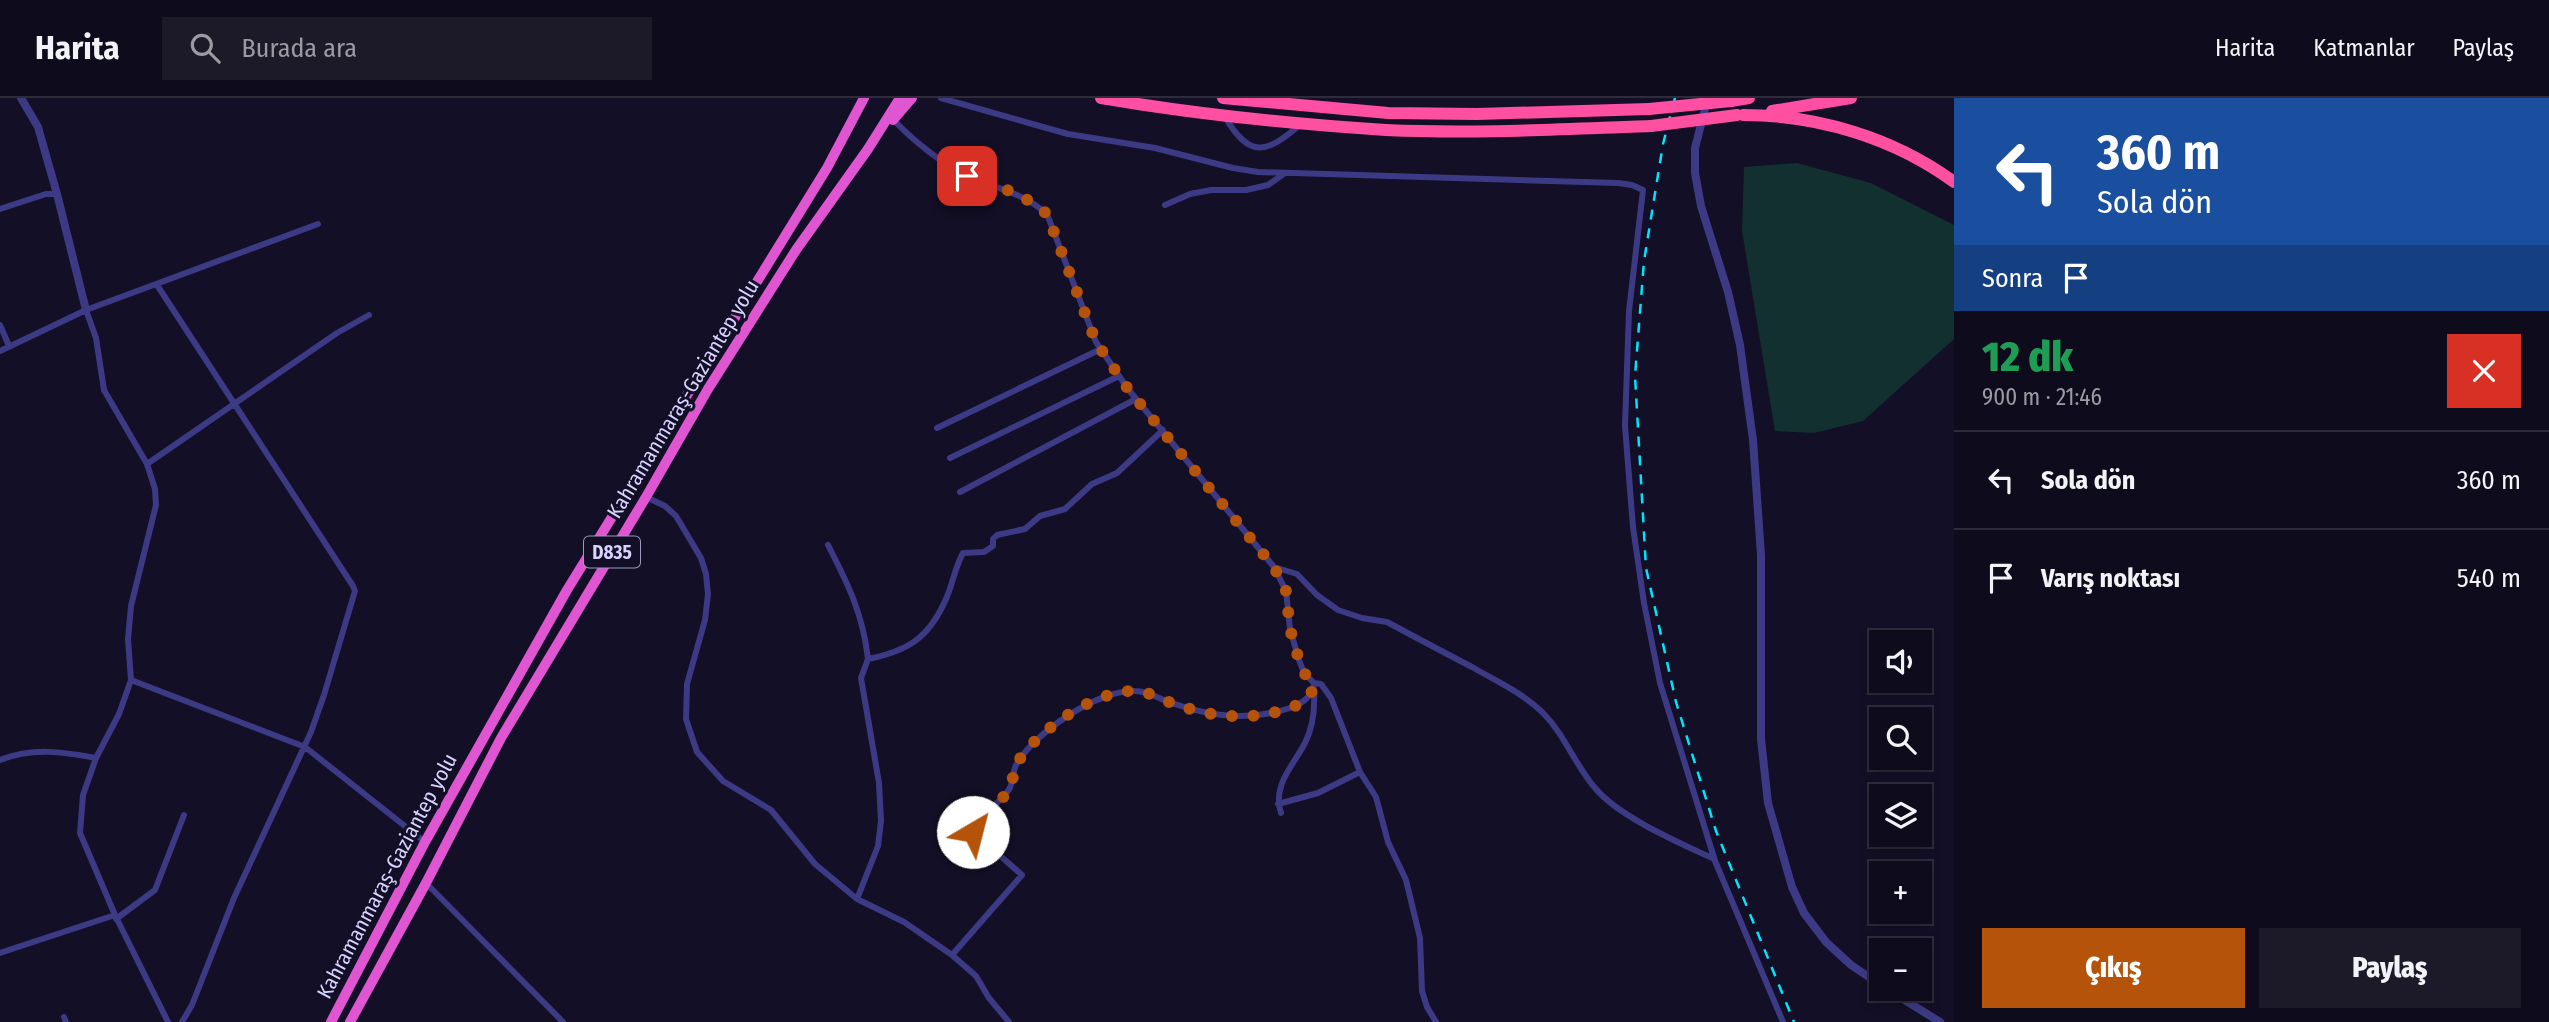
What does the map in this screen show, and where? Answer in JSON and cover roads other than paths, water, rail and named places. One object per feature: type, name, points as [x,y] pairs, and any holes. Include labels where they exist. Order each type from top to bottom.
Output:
[{"type":"highway","name":"Kahramanmaraş-Gaziantep yolu","points":[[331,1022],[425,842],[567,590],[827,168],[864,98]]},
{"type":"highway","name":"Kahramanmaraş-Gaziantep yolu","points":[[350,1022],[426,883],[500,738],[733,347],[900,98]]},
{"type":"highway","points":[[868,149],[912,98]]},
{"type":"highway","points":[[1101,98],[1302,123],[1387,130],[1478,131],[1651,126],[1851,98]]},
{"type":"highway","points":[[1223,98],[1401,113],[1477,114],[1649,109],[1749,98]]},
{"type":"highway","points":[[1740,115],[1796,118],[1871,138],[1907,152],[1954,182]]},
{"type":"street","points":[[21,98],[37,127],[57,194],[86,310],[96,338],[104,390],[147,464],[155,489],[156,505],[131,607],[128,639],[131,680],[119,714],[96,758],[83,795],[80,833],[115,917],[169,1022]]},
{"type":"street","points":[[942,98],[1068,134],[1155,148],[1233,169],[1618,183],[1643,190],[1629,311],[1625,426],[1633,527],[1644,603],[1660,683],[1714,859],[1783,1022]]},
{"type":"street","points":[[1708,98],[1695,148],[1695,173],[1701,206],[1728,292],[1740,345],[1753,440],[1761,555],[1761,739],[1768,803],[1792,887],[1804,913],[1826,942],[1869,977]]},
{"type":"street","points":[[1223,115],[1237,137],[1255,148],[1269,147],[1302,123]]},
{"type":"street","points":[[893,119],[967,176],[999,186],[1033,202],[1047,214],[1096,342],[1136,399],[1274,567],[1286,591],[1290,629],[1299,660],[1314,687],[1315,708],[1306,742],[1281,782],[1278,804],[1281,813]]},
{"type":"street","points":[[1165,205],[1190,194],[1211,190],[1247,190],[1268,185],[1287,172]]},
{"type":"street","points":[[0,209],[46,194],[57,194]]},
{"type":"street","points":[[0,351],[86,310],[318,224]]},
{"type":"street","points":[[157,285],[236,403],[355,591],[324,695],[305,747],[234,898],[192,1004],[182,1022]]},
{"type":"street","points":[[147,464],[337,333],[369,315]]},
{"type":"street","points":[[0,326],[9,346]]},
{"type":"street","points":[[937,428],[1101,349]]},
{"type":"street","points":[[950,458],[1119,376]]},
{"type":"street","points":[[960,492],[1136,399]]},
{"type":"street","points":[[868,659],[912,645],[929,626],[946,598],[954,570],[963,553],[984,552],[993,546],[993,539],[997,535],[1025,529],[1040,516],[1065,509],[1092,484],[1117,473],[1163,430]]},
{"type":"street","points":[[646,497],[665,506],[676,516],[701,558],[706,574],[708,594],[705,620],[687,684],[685,719],[697,752],[723,781],[771,810],[816,864],[856,899],[904,922],[952,955],[976,976],[989,998],[1009,1022]]},
{"type":"street","points":[[828,545],[851,590],[865,629],[868,659],[862,678],[879,783],[881,821],[877,846],[856,899]]},
{"type":"street","points":[[1274,567],[1297,574],[1317,595],[1338,610],[1387,622],[1522,695],[1544,714],[1598,792],[1676,842],[1714,859]]},
{"type":"street","points":[[131,680],[305,747],[425,842]]},
{"type":"street","points":[[952,955],[1022,875],[973,832],[974,824],[1008,792],[1016,766],[1040,737],[1067,716],[1102,697],[1134,691],[1151,694],[1212,715],[1267,715],[1302,704],[1314,687],[1321,684],[1331,698],[1360,772],[1376,797],[1388,842],[1406,880],[1420,938],[1422,991],[1436,1022]]},
{"type":"street","points":[[0,760],[14,754],[57,751],[96,758]]},
{"type":"street","points":[[1278,804],[1318,793],[1360,772]]},
{"type":"street","points":[[0,953],[115,917],[155,890],[184,815]]},
{"type":"street","points":[[426,883],[563,1022]]},
{"type":"street","points":[[1906,1001],[1940,1022]]},
{"type":"railway","points":[[1675,98],[1663,144],[1644,261],[1635,376],[1646,568],[1676,702],[1716,831],[1794,1022]]}]
